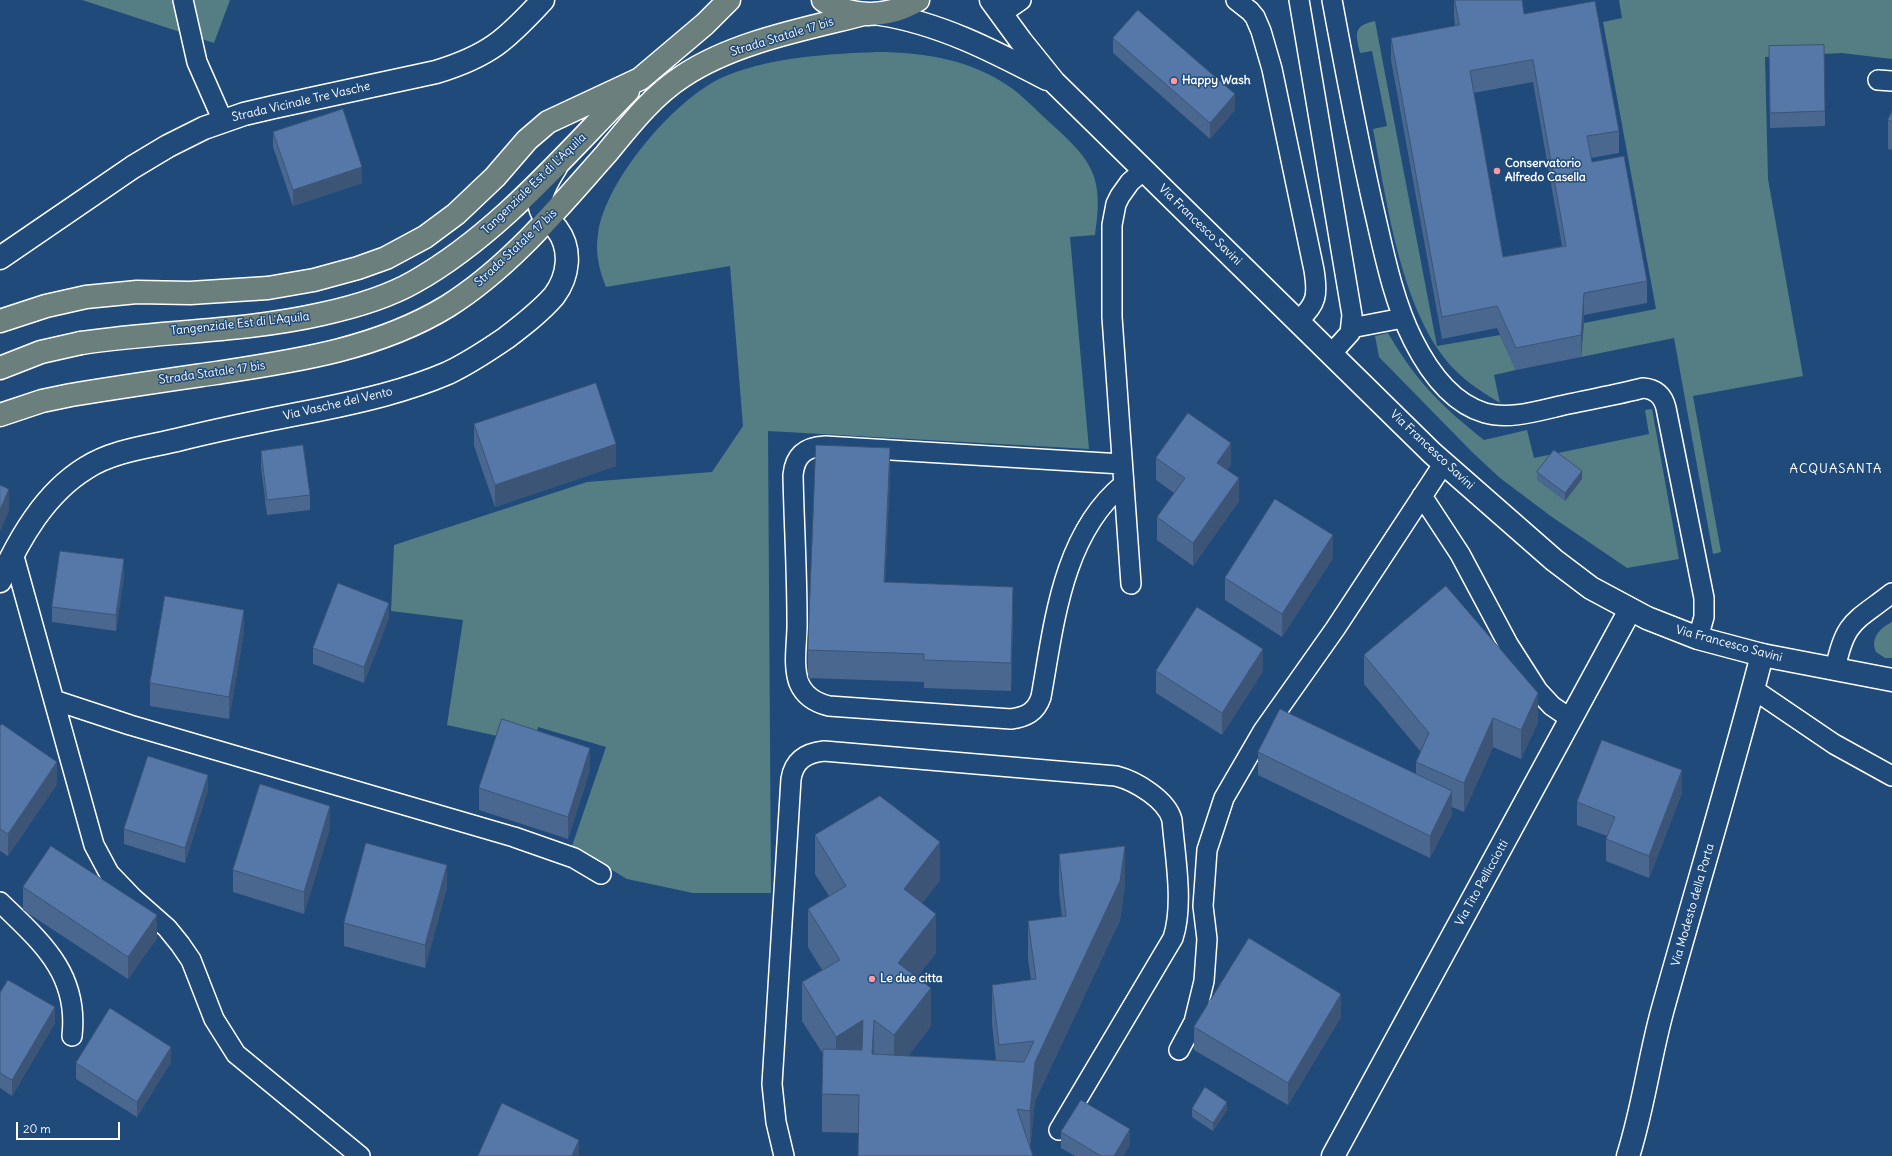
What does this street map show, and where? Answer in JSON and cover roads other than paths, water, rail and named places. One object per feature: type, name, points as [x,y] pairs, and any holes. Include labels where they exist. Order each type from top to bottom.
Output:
[{"type":"main road","points":[[0,321],[46,306],[86,297],[137,292],[190,293],[268,288],[314,280],[372,264],[425,237],[456,214],[495,177],[527,140],[548,122],[640,79],[705,24],[729,0]]},
{"type":"main road","points":[[823,0],[839,9],[872,14]]},
{"type":"main road","name":"Strada Statale 17 bis","points":[[0,415],[42,401],[71,395],[318,356],[372,340],[423,319],[448,306],[471,290],[515,252],[547,220],[652,101],[683,76],[718,57],[751,44],[904,7],[918,0]]},
{"type":"main road","name":"Tangenziale Est di L'Aquila","points":[[0,368],[41,352],[81,343],[291,320],[352,307],[413,283],[469,246],[494,224],[640,79]]},
{"type":"street","name":"Strada Vicinale Tre Vasche","points":[[0,258],[133,167],[185,137],[223,121],[274,107],[436,72],[464,63],[501,42],[544,0]]},
{"type":"street","name":"Via Francesco Savini","points":[[996,7],[1054,82],[1331,354],[1444,463],[1554,560],[1591,588],[1630,610],[1665,626],[1698,638],[1762,655],[1864,676],[1892,680]]},
{"type":"street","name":"Via Francesco Savini","points":[[872,14],[913,21],[968,41],[1054,82]]},
{"type":"street","name":"Via Vasche del Vento","points":[[0,581],[13,553],[34,520],[58,491],[77,474],[96,462],[119,454],[204,433],[366,400],[431,379],[475,359],[532,318],[555,294],[562,282],[567,261],[566,250],[560,234],[547,220],[540,207],[543,192],[565,155]]},
{"type":"street","name":"Via Tito Pellicciotti","points":[[1333,1156],[1630,610]]},
{"type":"street","name":"Via Modesto della Porta","points":[[1628,1156],[1638,1122],[1658,1028],[1733,766],[1762,655]]},
{"type":"street","points":[[1864,676],[1892,673]]},
{"type":"lane","points":[[183,0],[197,62],[223,121]]},
{"type":"lane","points":[[996,7],[1021,0]]},
{"type":"lane","points":[[1236,0],[1252,14],[1261,31],[1272,69],[1314,270],[1316,289],[1315,301],[1309,311],[1298,321]]},
{"type":"lane","points":[[1300,0],[1352,316],[1351,328],[1347,338],[1331,354]]},
{"type":"lane","points":[[1332,0],[1374,212],[1391,279],[1404,318],[1420,352],[1448,390],[1462,402],[1487,413],[1504,415],[1522,414],[1643,388],[1658,392],[1663,398],[1666,408],[1704,598],[1704,617],[1698,638]]},
{"type":"lane","points":[[1131,584],[1112,317],[1112,225],[1116,204],[1120,196],[1130,182],[1144,170]]},
{"type":"lane","points":[[1351,328],[1404,318]]},
{"type":"lane","points":[[1122,464],[825,446],[808,449],[796,459],[793,475],[798,619],[796,666],[799,682],[803,690],[813,700],[829,706],[1011,719],[1031,713],[1035,710],[1041,697],[1059,595],[1070,563],[1096,516],[1112,495],[1124,484]]},
{"type":"lane","points":[[1179,1050],[1194,1022],[1204,981],[1207,939],[1203,906],[1207,850],[1224,798],[1262,731],[1335,630],[1444,463]]},
{"type":"lane","points":[[1422,496],[1460,554],[1508,644],[1538,691],[1552,706],[1571,719]]},
{"type":"lane","points":[[13,553],[94,845],[109,874],[133,898],[167,928],[180,944],[191,960],[214,1019],[236,1054],[360,1156]]},
{"type":"lane","points":[[1835,670],[1842,641],[1851,624],[1892,592]]},
{"type":"lane","points":[[1753,689],[1834,744],[1892,776]]},
{"type":"lane","points":[[54,700],[130,725],[514,837],[574,858],[601,874]]},
{"type":"lane","points":[[784,1156],[776,1122],[772,1084],[791,779],[795,765],[800,759],[807,754],[824,751],[1116,776],[1134,782],[1162,802],[1167,808],[1172,820],[1179,909],[1178,925],[1173,938],[1059,1130]]},
{"type":"lane","points":[[0,902],[42,944],[64,978],[72,999],[74,1017],[72,1036]]},
{"type":"place","name":"Happy Wash","points":[[1174,81]]},
{"type":"place","name":"Conservatorio Alfredo Casella","points":[[1497,171]]},
{"type":"place","name":"Le due citta","points":[[872,979]]},
{"type":"district","name":"ACQUASANTA","points":[[1836,469]]}]
